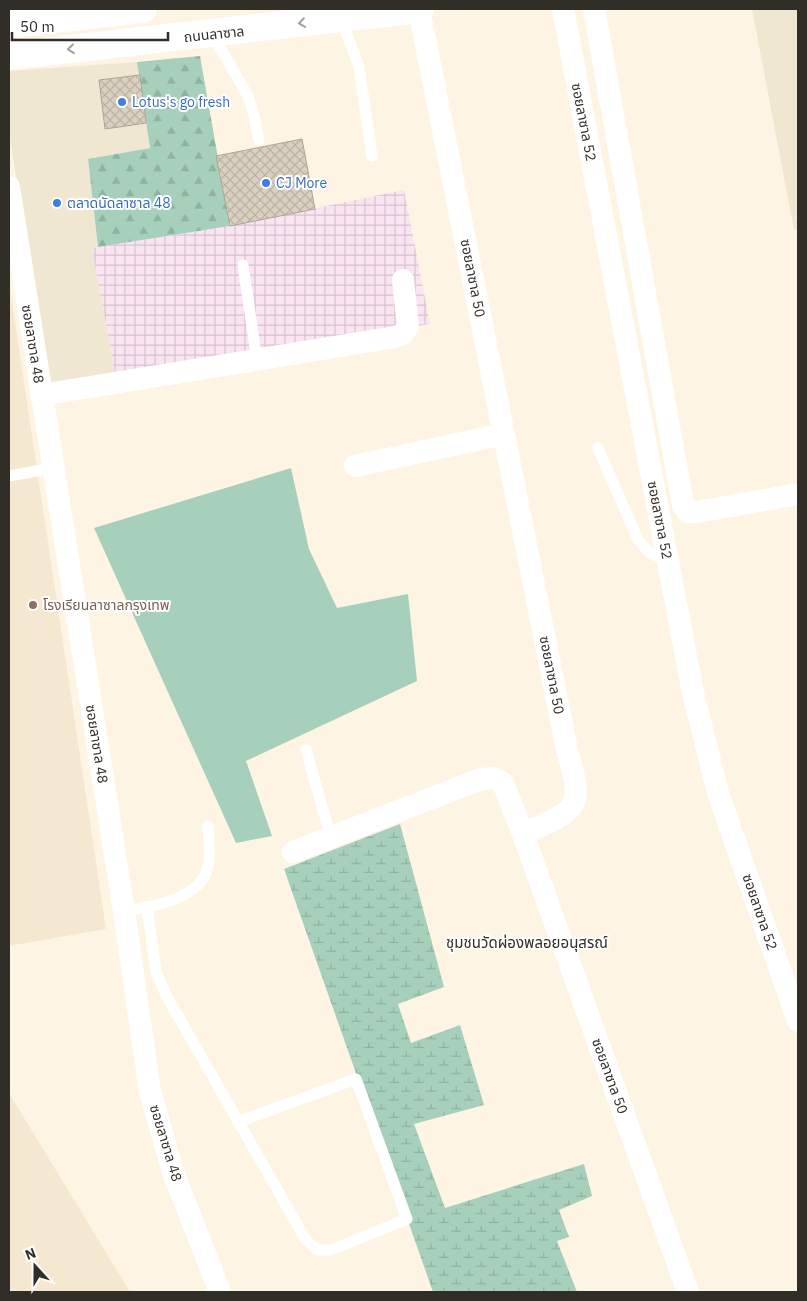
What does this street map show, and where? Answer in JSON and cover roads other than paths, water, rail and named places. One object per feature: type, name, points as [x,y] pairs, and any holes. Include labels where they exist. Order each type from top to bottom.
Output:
[{"type":"street","points":[[25,18],[107,10],[143,9]]},
{"type":"street","name":"ถนนลาซาล","points":[[9,56],[419,9]]},
{"type":"street","name":"ซอยลาซาล 50","points":[[419,9],[577,795],[569,812],[523,834],[688,1292]]},
{"type":"street","name":"ซอยลาซาล 52","points":[[563,9],[693,693],[718,793],[798,1020]]},
{"type":"street","points":[[594,9],[683,505],[688,512],[696,512],[798,494]]},
{"type":"street","name":"ซอยลาซาล 48","points":[[9,187],[124,910],[150,1090],[173,1172],[220,1292]]},
{"type":"street","points":[[42,395],[386,340],[403,334],[408,326],[403,280]]},
{"type":"street","points":[[356,466],[504,434]]},
{"type":"street","points":[[293,852],[481,779],[494,778],[503,784],[523,834]]},
{"type":"lane","points":[[340,17],[359,66],[372,156]]},
{"type":"lane","points":[[212,34],[248,96],[259,140]]},
{"type":"lane","points":[[243,265],[257,361]]},
{"type":"lane","points":[[598,448],[638,540],[650,553],[668,561]]},
{"type":"lane","points":[[9,476],[53,468]]},
{"type":"lane","points":[[306,750],[330,838]]},
{"type":"lane","points":[[124,910],[147,907],[183,895],[201,882],[208,864],[208,826]]},
{"type":"lane","points":[[147,907],[156,972],[166,995],[238,1122],[306,1240],[316,1250],[331,1250],[407,1220],[356,1079],[238,1122]]},
{"type":"place","name":"Lotus's go fresh","points":[[122,102]]},
{"type":"place","name":"CJ More","points":[[266,183]]},
{"type":"place","name":"ตลาดนัดลาซาล 48","points":[[57,203]]},
{"type":"place","name":"โรงเรียนลาซาลกรุงเทพ","points":[[33,605]]},
{"type":"district","name":"ชุมชนวัดผ่องพลอยอนุสรณ์","points":[[527,942]]}]
